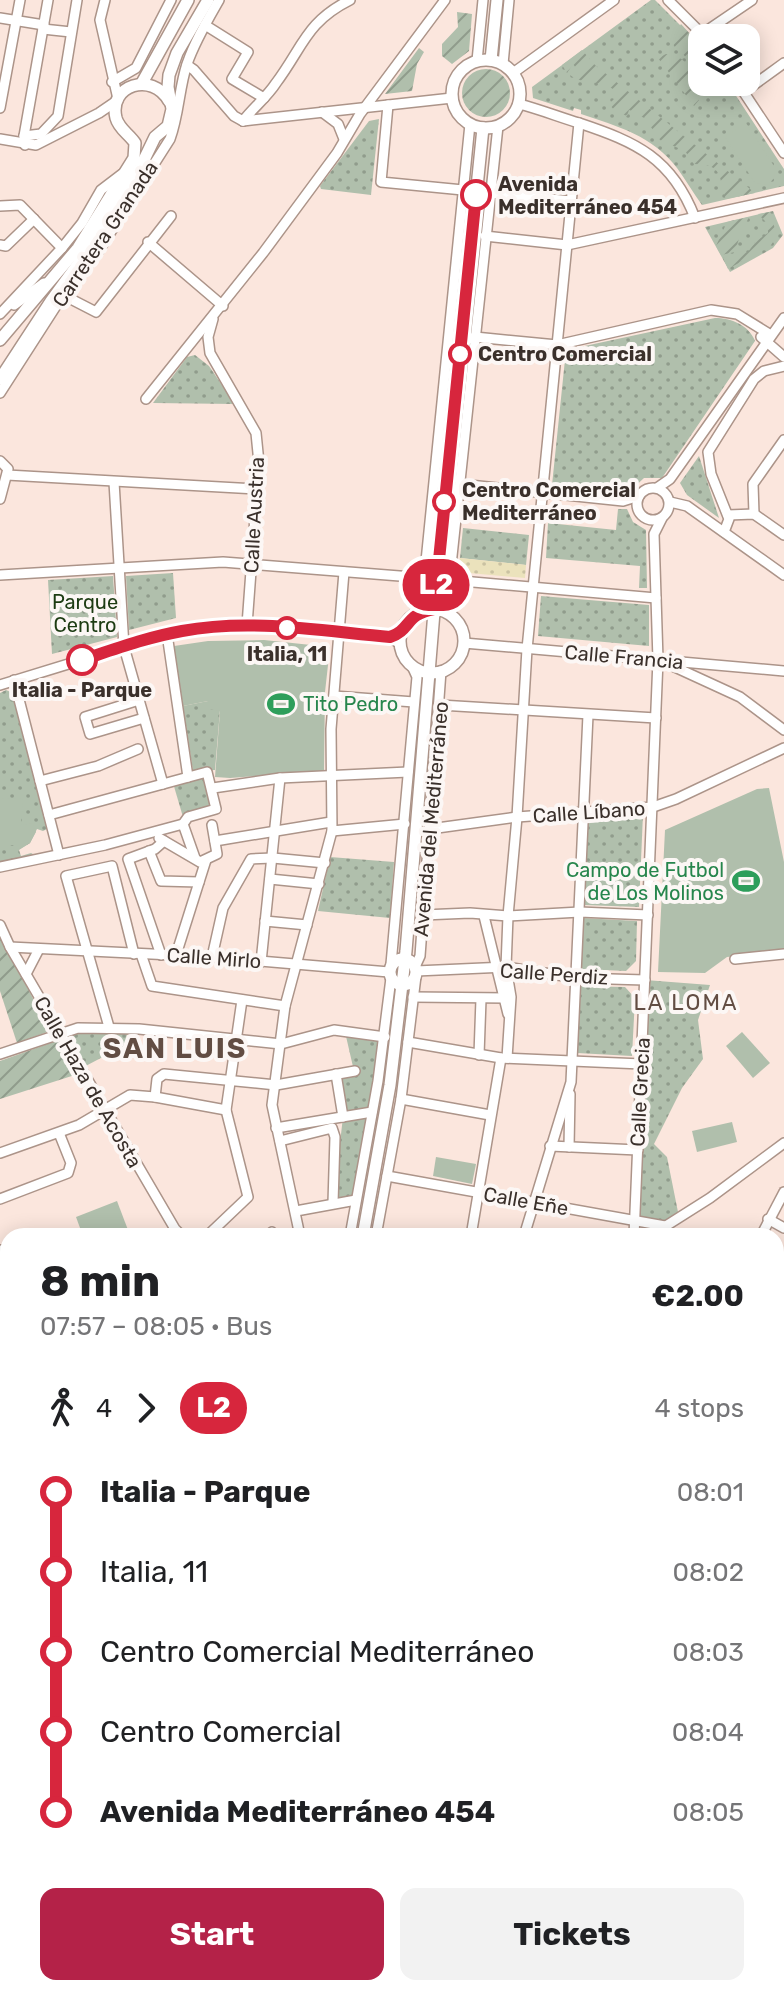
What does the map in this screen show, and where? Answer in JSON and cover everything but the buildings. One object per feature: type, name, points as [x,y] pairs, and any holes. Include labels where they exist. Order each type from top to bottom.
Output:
[{"type":"main road","points":[[116,118],[118,100],[152,67],[188,0]]},
{"type":"main road","name":"Carretera Granada","points":[[116,118],[131,136],[139,139],[155,137],[168,126],[171,118],[169,75],[177,53],[208,0]]},
{"type":"main road","points":[[497,0],[497,62]]},
{"type":"main road","points":[[477,61],[497,62],[513,73],[521,90],[519,104],[507,121],[498,126],[483,128],[470,124],[461,117],[452,98],[453,88],[461,71],[477,61]]},
{"type":"main road","points":[[136,85],[159,88],[170,101]]},
{"type":"main road","name":"Avenida del Mediterráneo","points":[[364,1228],[390,1085],[393,975],[405,958],[435,672],[461,341],[483,128]]},
{"type":"main road","name":"Carretera Granada","points":[[0,340],[78,248],[128,170],[136,149],[131,136]]},
{"type":"main road","name":"Carretera Granada","points":[[0,379],[58,299],[148,163],[155,137]]},
{"type":"main road","points":[[397,638],[405,624],[421,611],[440,611],[461,627],[464,643],[455,663],[435,672]]},
{"type":"main road","name":"Avenida del Mediterráneo","points":[[397,638],[412,666],[435,672]]},
{"type":"main road","name":"Avenida del Mediterráneo","points":[[405,958],[416,971]]},
{"type":"main road","name":"Avenida del Mediterráneo","points":[[393,975],[405,958]]},
{"type":"main road","points":[[393,975],[410,983],[416,971]]},
{"type":"street","points":[[0,108],[7,53],[20,0]]},
{"type":"street","points":[[24,140],[48,0]]},
{"type":"street","points":[[24,140],[41,134],[58,116],[77,0]]},
{"type":"street","points":[[0,139],[24,140],[36,145],[118,100],[116,79],[100,20],[105,0]]},
{"type":"street","points":[[116,79],[136,68],[171,0]]},
{"type":"street","name":"Carretera Granada","points":[[148,163],[170,139],[187,65],[219,0]]},
{"type":"street","points":[[243,121],[278,82],[315,24],[330,10],[350,0]]},
{"type":"street","points":[[146,399],[223,306],[445,0]]},
{"type":"street","points":[[477,61],[483,0]]},
{"type":"street","points":[[497,62],[509,0]]},
{"type":"street","points":[[513,73],[614,0]]},
{"type":"street","points":[[668,0],[692,24]]},
{"type":"street","points":[[720,24],[752,0]]},
{"type":"street","points":[[0,18],[71,32]]},
{"type":"street","points":[[205,25],[248,52],[232,79],[264,98]]},
{"type":"street","points":[[152,37],[152,67]]},
{"type":"street","points":[[0,48],[7,53]]},
{"type":"street","points":[[760,80],[784,63]]},
{"type":"street","points":[[169,75],[187,65],[234,116],[243,121],[452,98]]},
{"type":"street","points":[[116,79],[136,85]]},
{"type":"street","points":[[747,96],[783,151]]},
{"type":"street","points":[[519,104],[624,138],[652,155],[674,178],[695,218]]},
{"type":"street","points":[[388,105],[381,182],[463,190]]},
{"type":"street","points":[[322,112],[338,124],[344,140]]},
{"type":"street","points":[[99,113],[116,118]]},
{"type":"street","points":[[502,968],[517,817],[527,649],[579,123]]},
{"type":"street","points":[[421,611],[470,124]]},
{"type":"street","name":"Avenida del Mediterráneo","points":[[440,611],[450,580],[498,126]]},
{"type":"street","points":[[0,314],[62,248],[82,223],[101,190],[128,170]]},
{"type":"street","points":[[489,193],[571,201]]},
{"type":"street","points":[[485,236],[567,245],[784,198]]},
{"type":"street","points":[[0,206],[20,205],[62,248]]},
{"type":"street","points":[[58,299],[96,312],[171,216]]},
{"type":"street","points":[[0,245],[6,246],[34,219]]},
{"type":"street","points":[[148,242],[223,306]]},
{"type":"street","points":[[0,314],[54,277]]},
{"type":"street","points":[[1,294],[12,300]]},
{"type":"street","name":"Carretera Granada","points":[[0,393],[58,299]]},
{"type":"street","points":[[461,341],[475,337],[557,345],[707,310],[735,313],[774,334],[784,357]]},
{"type":"street","name":"Calle Austria","points":[[214,315],[208,345],[217,367],[256,433],[259,463],[247,625]]},
{"type":"street","points":[[623,501],[639,496],[645,490],[657,488],[670,479],[784,318]]},
{"type":"street","points":[[758,327],[774,334]]},
{"type":"street","points":[[184,352],[203,352],[217,367]]},
{"type":"street","points":[[724,532],[729,522],[728,515],[709,465],[709,448],[754,379],[764,371],[784,366]]},
{"type":"street","points":[[754,514],[753,484],[784,440]]},
{"type":"street","points":[[0,461],[8,472],[114,482],[257,489]]},
{"type":"street","points":[[0,499],[8,472]]},
{"type":"street","points":[[654,534],[667,513],[670,479]]},
{"type":"street","points":[[114,482],[124,647],[163,784]]},
{"type":"street","points":[[460,484],[623,501],[638,509],[654,534]]},
{"type":"street","points":[[657,488],[668,499],[687,506],[784,575]]},
{"type":"street","points":[[638,509],[639,496]]},
{"type":"street","points":[[728,515],[754,514],[784,535]]},
{"type":"street","points":[[646,519],[662,518]]},
{"type":"street","name":"Calle Grecia","points":[[634,1228],[658,660],[654,534]]},
{"type":"street","points":[[0,575],[181,563],[252,563],[425,578]]},
{"type":"street","points":[[299,1228],[272,1105],[285,1006],[325,863],[332,826],[331,729],[344,572]]},
{"type":"street","points":[[450,580],[656,598]]},
{"type":"street","points":[[0,685],[167,634],[199,629],[247,625],[397,638]]},
{"type":"street","points":[[167,634],[188,777]]},
{"type":"street","name":"Calle Francia","points":[[464,643],[784,671]]},
{"type":"street","points":[[658,660],[740,697],[784,730]]},
{"type":"street","name":"Avenida del Mediterráneo","points":[[351,1228],[393,975],[417,677],[412,666]]},
{"type":"street","name":"Avenida del Mediterráneo","points":[[377,1228],[401,1099],[420,956],[440,705],[435,672]]},
{"type":"street","points":[[14,680],[59,855]]},
{"type":"street","points":[[334,696],[414,702]]},
{"type":"street","points":[[139,700],[85,717],[90,734],[144,718]]},
{"type":"street","points":[[440,705],[656,718]]},
{"type":"street","points":[[569,1147],[588,715]]},
{"type":"street","name":"Calle Líbano","points":[[430,829],[517,817],[653,807],[784,748]]},
{"type":"street","points":[[40,781],[98,766],[138,749]]},
{"type":"street","points":[[0,867],[118,842],[183,824],[188,817],[216,809],[207,772],[49,815]]},
{"type":"street","points":[[213,788],[280,778],[408,772]]},
{"type":"street","points":[[261,962],[280,778]]},
{"type":"street","points":[[183,824],[195,858]]},
{"type":"street","points":[[215,841],[276,830],[405,824]]},
{"type":"street","points":[[149,833],[200,862],[217,854],[212,825]]},
{"type":"street","points":[[161,955],[128,859],[164,841]]},
{"type":"street","points":[[149,851],[161,881],[199,882]]},
{"type":"street","points":[[212,957],[223,908],[251,859],[325,863]]},
{"type":"street","points":[[176,955],[206,860]]},
{"type":"street","points":[[109,1027],[66,876],[112,866],[138,954],[152,986],[285,1006]]},
{"type":"street","points":[[270,879],[319,884]]},
{"type":"street","points":[[423,915],[470,913],[508,916],[580,912],[648,915]]},
{"type":"street","points":[[472,1228],[490,1115],[510,1021],[502,968],[484,916]]},
{"type":"street","points":[[265,921],[307,925]]},
{"type":"street","name":"Calle Haza de Acosta","points":[[0,925],[104,1111],[174,1228]]},
{"type":"street","name":"Calle Mirlo","points":[[10,947],[212,957],[393,975]]},
{"type":"street","points":[[26,974],[39,949]]},
{"type":"street","points":[[735,959],[784,954]]},
{"type":"street","name":"Calle Perdiz","points":[[416,971],[502,968],[577,978],[645,980]]},
{"type":"street","points":[[413,997],[507,998]]},
{"type":"street","points":[[479,1055],[481,999]]},
{"type":"street","points":[[215,1228],[248,1197],[226,1110],[242,1000]]},
{"type":"street","points":[[0,1054],[78,1028],[109,1027],[281,1044],[334,1030],[385,1037]]},
{"type":"street","points":[[408,1042],[504,1058],[642,1064]]},
{"type":"street","points":[[155,1097],[157,1079],[164,1074],[276,1085],[355,1071]]},
{"type":"street","points":[[336,1074],[343,1117]]},
{"type":"street","points":[[526,1228],[571,1082]]},
{"type":"street","points":[[0,1153],[59,1133],[130,1095],[226,1110]]},
{"type":"street","points":[[401,1099],[490,1115]]},
{"type":"street","points":[[276,1128],[372,1112]]},
{"type":"street","points":[[280,1141],[332,1128],[335,1137],[333,1203]]},
{"type":"street","points":[[0,1199],[70,1170],[71,1163],[59,1133]]},
{"type":"street","points":[[662,1228],[710,1198],[784,1143]]},
{"type":"street","points":[[550,1146],[638,1150]]},
{"type":"street","name":"Calle Eñe","points":[[387,1176],[665,1226]]},
{"type":"street","points":[[764,1228],[784,1192]]},
{"type":"street","points":[[296,1211],[356,1200]]},
{"type":"street","points":[[768,1219],[784,1228]]},
{"type":"green space","points":[[655,0],[688,33],[688,96],[736,96],[784,169],[784,186],[702,205],[667,157],[646,140],[581,114],[581,110],[574,108],[573,111],[533,98],[532,87]]},
{"type":"green space","points":[[457,12],[472,14],[469,51],[452,64],[442,56],[442,44],[458,27]]},
{"type":"green space","points":[[681,24],[688,32],[688,59],[674,46],[672,38]]},
{"type":"green space","points":[[419,48],[424,52],[417,64],[412,91],[385,94]]},
{"type":"green space","points":[[582,50],[595,65],[755,193],[726,199],[716,170],[694,164],[685,151],[660,140],[644,117],[632,116],[629,110],[627,116],[615,111],[609,104],[616,97],[616,92],[611,88],[574,78],[569,74],[576,68],[573,64],[567,73],[562,65]]},
{"type":"green space","points":[[666,54],[687,64],[688,96],[698,96],[699,100],[694,106],[658,58]]},
{"type":"green space","points":[[486,69],[503,76],[510,93],[503,110],[486,117],[469,110],[462,93],[469,76]]},
{"type":"green space","points":[[379,119],[371,195],[321,189],[320,186],[369,121]]},
{"type":"green space","points":[[746,123],[774,166],[775,177],[768,185],[755,183],[725,137]]},
{"type":"green space","points":[[773,211],[783,235],[773,248],[730,272],[705,227]]},
{"type":"green space","points":[[770,212],[777,236],[771,245],[728,269],[723,258],[748,252],[756,241],[768,233],[768,224],[758,214]]},
{"type":"green space","points":[[749,217],[735,252],[721,255],[716,246],[727,222]]},
{"type":"green space","points":[[715,318],[739,324],[755,341],[662,478],[644,478],[628,493],[624,492],[625,488],[616,487],[614,491],[552,485],[566,350]]},
{"type":"green space","points":[[195,355],[209,366],[235,404],[153,403],[187,357]]},
{"type":"green space","points":[[699,456],[719,518],[687,495],[680,483]]},
{"type":"green space","points":[[618,509],[627,509],[633,522],[646,530],[647,588],[639,588],[640,566],[546,558],[548,523],[616,530]]},
{"type":"green space","points":[[463,528],[529,535],[526,565],[460,558]]},
{"type":"green space","points":[[173,573],[176,618],[129,630],[126,576]]},
{"type":"green space","name":"Parque Centro","points":[[113,576],[117,637],[52,654],[48,580]]},
{"type":"green space","points":[[541,596],[649,605],[649,646],[538,636]]},
{"type":"green space","points":[[264,640],[330,647],[325,692],[324,771],[215,777],[220,711],[208,709],[208,701],[183,706],[174,646],[208,641]]},
{"type":"green space","points":[[6,690],[13,693],[49,828],[43,831],[37,829],[30,843],[19,850],[21,856],[31,853],[37,856],[0,864],[0,693]]},
{"type":"green space","points":[[208,701],[220,710],[215,770],[193,771],[183,706]]},
{"type":"green space","points":[[203,775],[215,808],[183,817],[173,783]]},
{"type":"green space","points":[[769,788],[784,862],[784,951],[727,957],[705,973],[658,972],[665,830],[757,789]]},
{"type":"green space","points":[[0,798],[23,799],[21,825],[33,823],[36,832],[30,843],[18,850],[18,845],[0,845]]},
{"type":"green space","points":[[643,814],[639,907],[584,905],[588,818]]},
{"type":"green space","points":[[330,857],[394,862],[390,918],[318,911]]},
{"type":"green space","points":[[583,918],[637,921],[636,961],[626,971],[581,969]]},
{"type":"green space","points":[[0,935],[50,1031],[17,1043],[0,991]]},
{"type":"green space","points":[[645,980],[710,985],[698,1020],[703,1059],[682,1088],[654,1144],[667,1157],[678,1212],[665,1222],[639,1218]]},
{"type":"green space","points":[[579,986],[625,987],[635,998],[632,1056],[577,1053]]},
{"type":"green space","points":[[345,1032],[385,1037],[356,1200],[333,1203],[343,1117],[336,1074],[354,1071]]},
{"type":"green space","points":[[742,1032],[770,1063],[753,1078],[726,1046]]},
{"type":"green space","points":[[60,1033],[127,1033],[125,1057],[116,1050],[80,1069]]},
{"type":"green space","points":[[59,1040],[78,1074],[0,1099],[0,1061]]},
{"type":"green space","points":[[732,1122],[737,1142],[697,1152],[692,1131]]},
{"type":"green space","points":[[436,1157],[476,1164],[472,1184],[433,1176]]},
{"type":"green space","points":[[117,1201],[127,1228],[80,1228],[76,1217]]},
{"type":"sand","points":[[460,558],[526,565],[525,578],[458,572]]},
{"type":"bus line","name":"L2","points":[[82,660],[184,631],[247,625],[390,637],[401,633],[413,616],[434,609],[476,195]]},
{"type":"place","name":"Avenida Mediterráneo 454","points":[[476,195]]},
{"type":"place","name":"Centro Comercial","points":[[460,354]]},
{"type":"place","name":"Centro Comercial Mediterráneo","points":[[444,502]]},
{"type":"place","name":"Italia, 11","points":[[287,628]]},
{"type":"place","name":"Italia - Parque","points":[[82,660]]},
{"type":"place","name":"Tito Pedro","points":[[281,704]]},
{"type":"place","name":"Campo de Futbol de Los Molinos","points":[[746,881]]},
{"type":"district","name":"LA LOMA","points":[[686,1002]]},
{"type":"district","name":"SAN LUIS","points":[[175,1048]]}]
